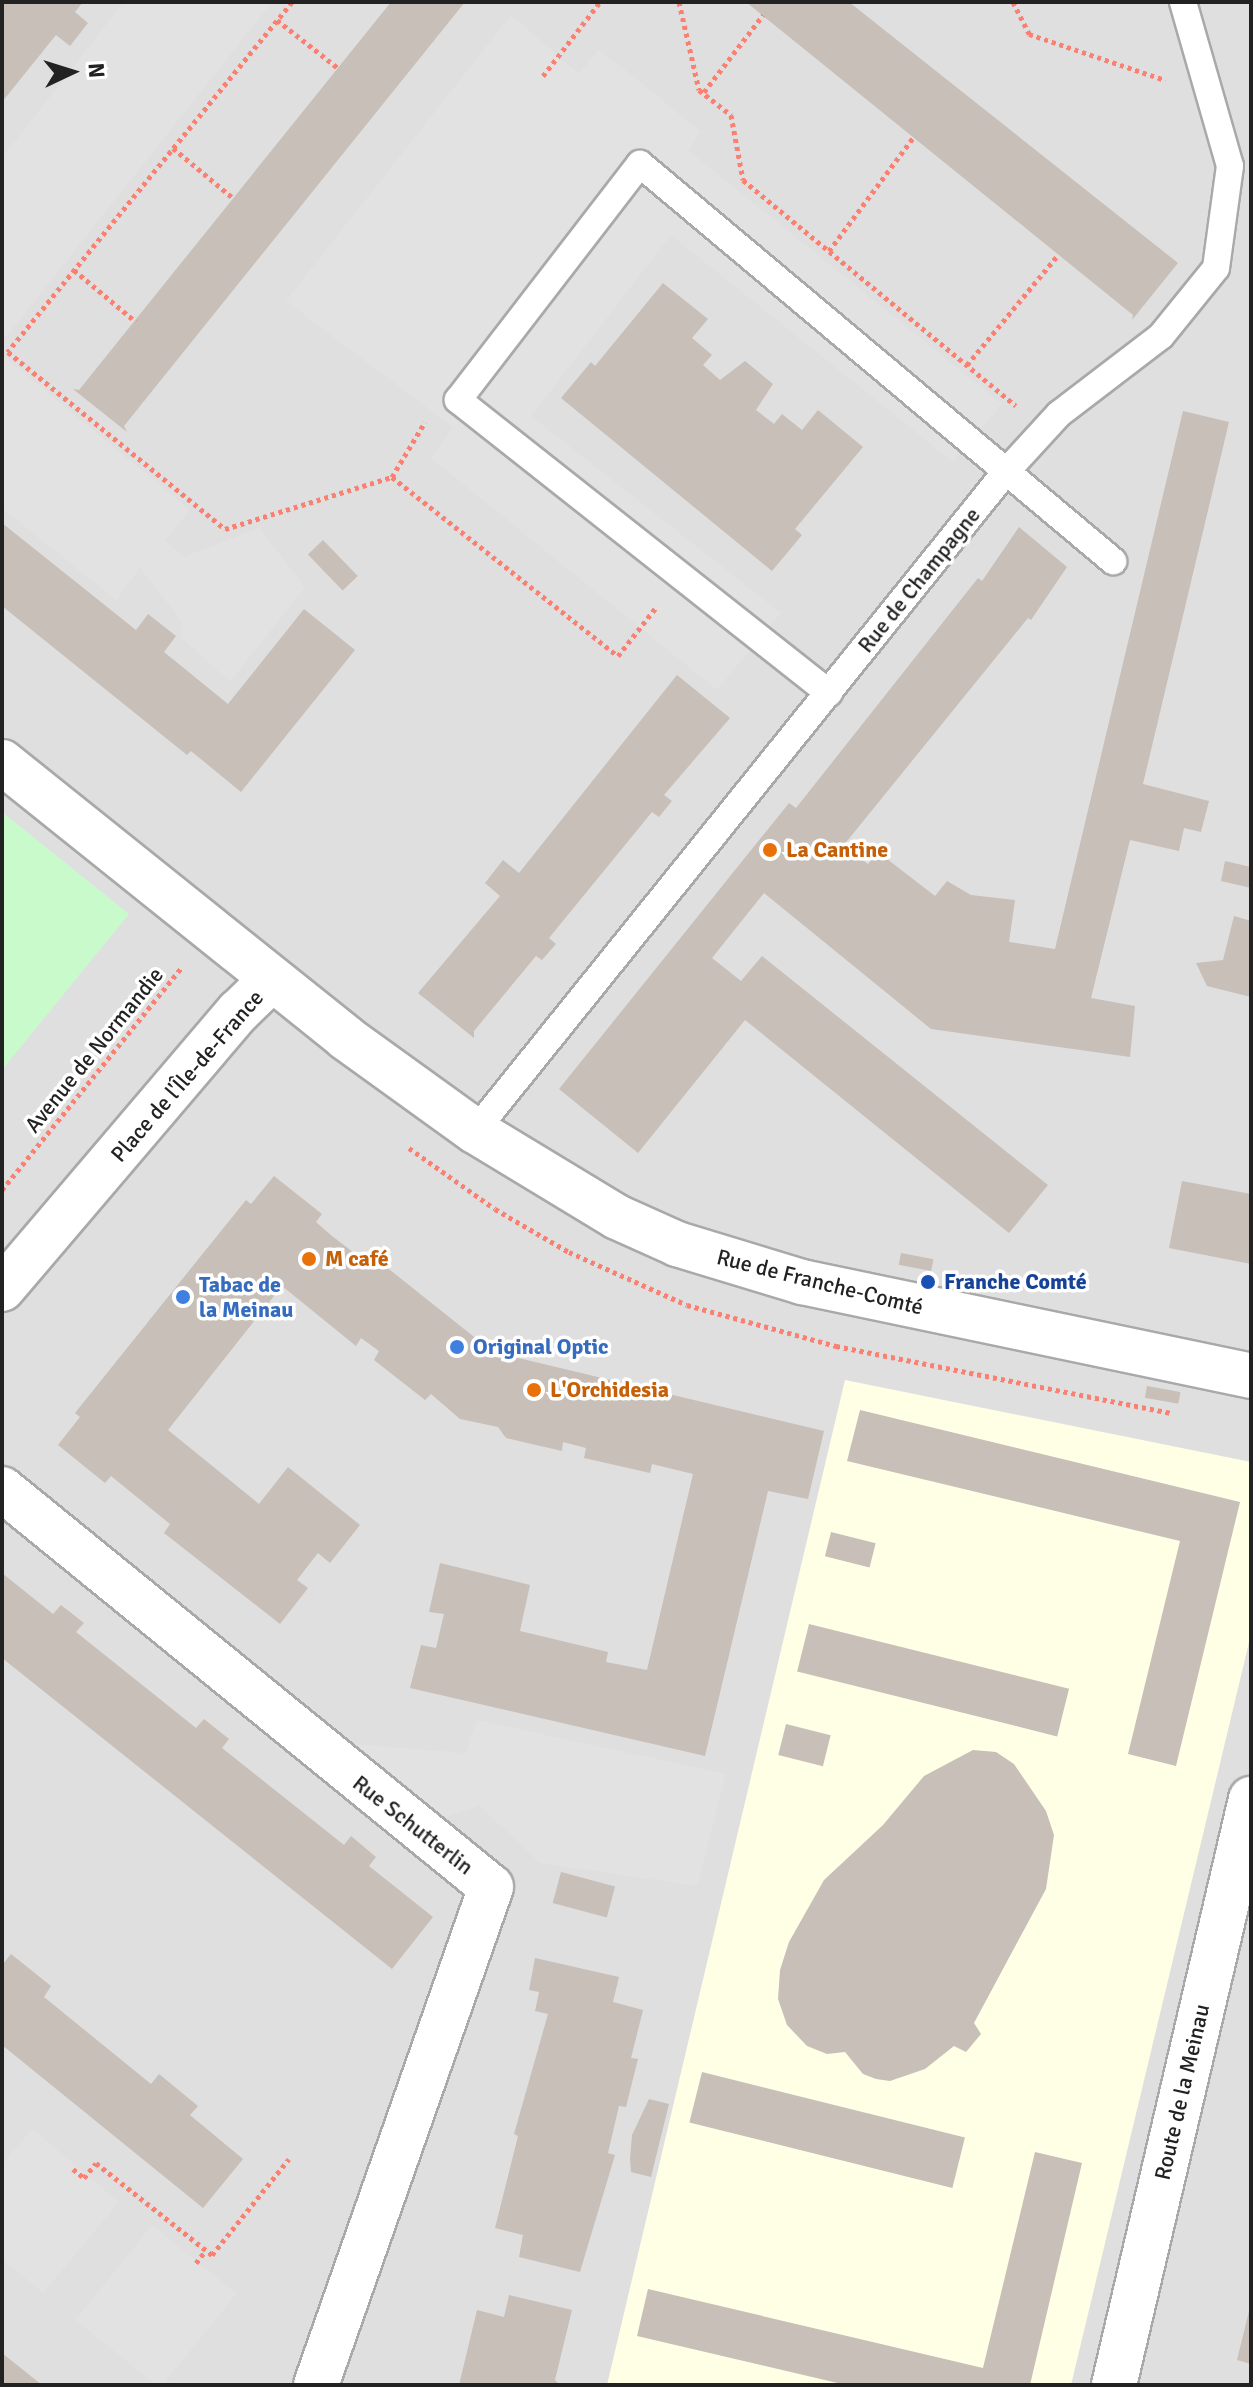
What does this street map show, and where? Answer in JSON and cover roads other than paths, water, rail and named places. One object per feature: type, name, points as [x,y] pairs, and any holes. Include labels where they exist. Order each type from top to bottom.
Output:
[{"type":"street","name":"Place de l'Île-de-France","points":[[2,762],[271,980],[239,1011],[2,1289]]},
{"type":"street","name":"Rue de Franche-Comté","points":[[271,980],[475,1131],[617,1217],[736,1264],[1251,1376]]},
{"type":"street","name":"Rue Schutterlin","points":[[2,1489],[491,1887],[316,2385]]},
{"type":"street","name":"Route de la Meinau","points":[[1114,2385],[1251,1799]]},
{"type":"lane","name":"Rue de Champagne","points":[[475,1131],[1004,474],[1045,430],[1161,336],[1216,268],[1230,166],[1183,2]]},
{"type":"lane","points":[[829,693],[458,400],[640,164],[1004,474],[1113,561]]},
{"type":"place","name":"La Cantine","points":[[770,850]]},
{"type":"place","name":"M café","points":[[309,1259]]},
{"type":"place","name":"Franche Comté","points":[[928,1282]]},
{"type":"place","name":"Tabac de la Meinau","points":[[183,1297]]},
{"type":"place","name":"Original Optic","points":[[457,1347]]},
{"type":"place","name":"L'Orchidesia","points":[[534,1390]]}]
